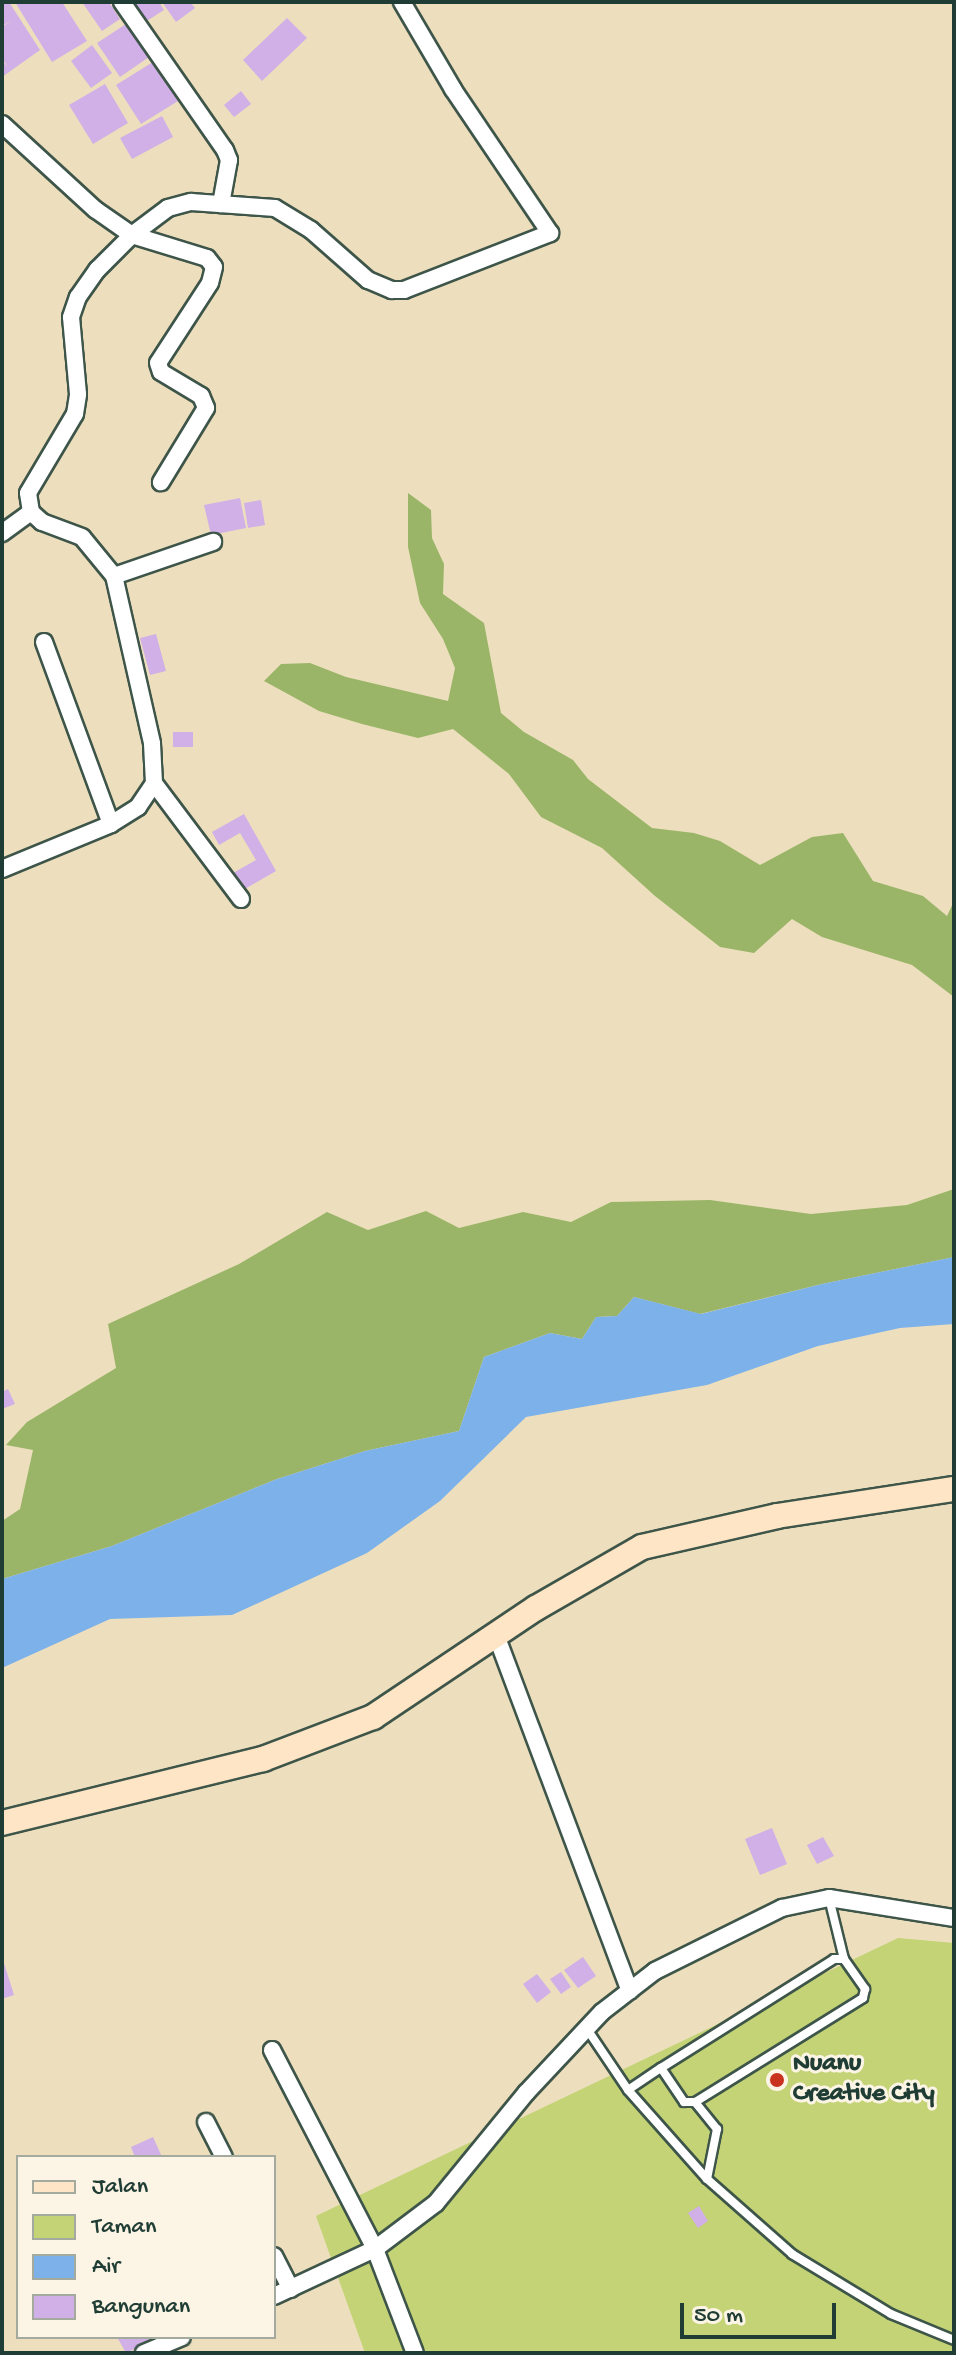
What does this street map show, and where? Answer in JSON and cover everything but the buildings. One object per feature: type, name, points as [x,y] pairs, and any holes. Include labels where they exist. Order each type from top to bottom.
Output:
[{"type":"street","points":[[122,2],[225,150],[229,160],[221,204]]},
{"type":"street","points":[[241,899],[154,783],[152,743],[114,576],[90,543],[42,522],[31,512],[28,493],[75,414],[78,394],[73,307],[97,270],[132,235],[168,208],[191,202],[275,208],[311,230],[368,280],[392,290],[404,290],[550,233],[453,89],[402,2]]},
{"type":"street","points":[[2,124],[96,210],[132,235],[207,258],[214,267],[210,283],[158,363],[161,372],[201,396],[206,408],[161,482]]},
{"type":"street","points":[[2,533],[31,512]]},
{"type":"street","points":[[114,576],[213,542]]},
{"type":"street","points":[[44,642],[111,824]]},
{"type":"street","points":[[2,869],[111,824],[138,807],[154,783]]},
{"type":"street","points":[[2,1823],[143,1791],[276,1754],[373,1717],[496,1635],[642,1547],[777,1516],[954,1489]]},
{"type":"street","points":[[496,1635],[630,1991]]},
{"type":"street","points":[[276,2295],[375,2249],[436,2203],[526,2093],[587,2029],[655,1971],[782,1908],[829,1898],[954,1918]]},
{"type":"street","points":[[272,2050],[375,2249],[415,2353]]},
{"type":"street","points":[[206,2122],[223,2155]]},
{"type":"street","points":[[276,2260],[291,2289]]},
{"type":"street","points":[[144,2353],[177,2339]]},
{"type":"lane","points":[[661,2068],[684,2102],[695,2102],[863,1998],[865,1989],[844,1959],[829,1898]]},
{"type":"lane","points":[[628,2090],[834,1959],[844,1959]]},
{"type":"lane","points":[[587,2029],[628,2090],[707,2179],[792,2254],[891,2314],[954,2340]]},
{"type":"lane","points":[[695,2102],[717,2129],[707,2179]]},
{"type":"green space","points":[[408,493],[431,510],[432,538],[444,564],[443,594],[484,623],[501,713],[524,732],[573,760],[588,779],[652,828],[694,833],[720,841],[760,865],[812,837],[843,833],[873,881],[923,896],[947,916],[954,901],[954,997],[912,965],[822,937],[792,919],[754,953],[720,947],[655,896],[602,848],[541,817],[509,774],[453,729],[418,738],[362,724],[319,711],[264,681],[281,664],[310,663],[346,677],[448,701],[455,668],[443,639],[420,603],[408,547]]},
{"type":"green space","points":[[954,1189],[954,1257],[822,1284],[700,1314],[634,1297],[617,1316],[596,1317],[582,1339],[550,1333],[484,1357],[459,1431],[365,1451],[277,1479],[112,1546],[2,1579],[2,1521],[20,1509],[33,1450],[6,1445],[27,1422],[116,1368],[108,1324],[239,1264],[327,1212],[368,1230],[426,1211],[459,1228],[523,1212],[571,1222],[611,1202],[710,1200],[811,1214],[907,1205]]},
{"type":"green space","name":"Nuanu Creative City","points":[[898,1938],[954,1943],[954,2353],[365,2353],[316,2216]]},
{"type":"water","points":[[954,1257],[954,1324],[900,1328],[818,1346],[707,1385],[526,1417],[440,1501],[367,1553],[232,1615],[110,1619],[2,1668],[2,1579],[112,1546],[277,1479],[365,1451],[459,1431],[484,1357],[550,1333],[582,1339],[596,1317],[617,1316],[634,1297],[701,1314],[822,1284]]},
{"type":"place","name":"Nuanu Creative City","points":[[777,2080]]}]
